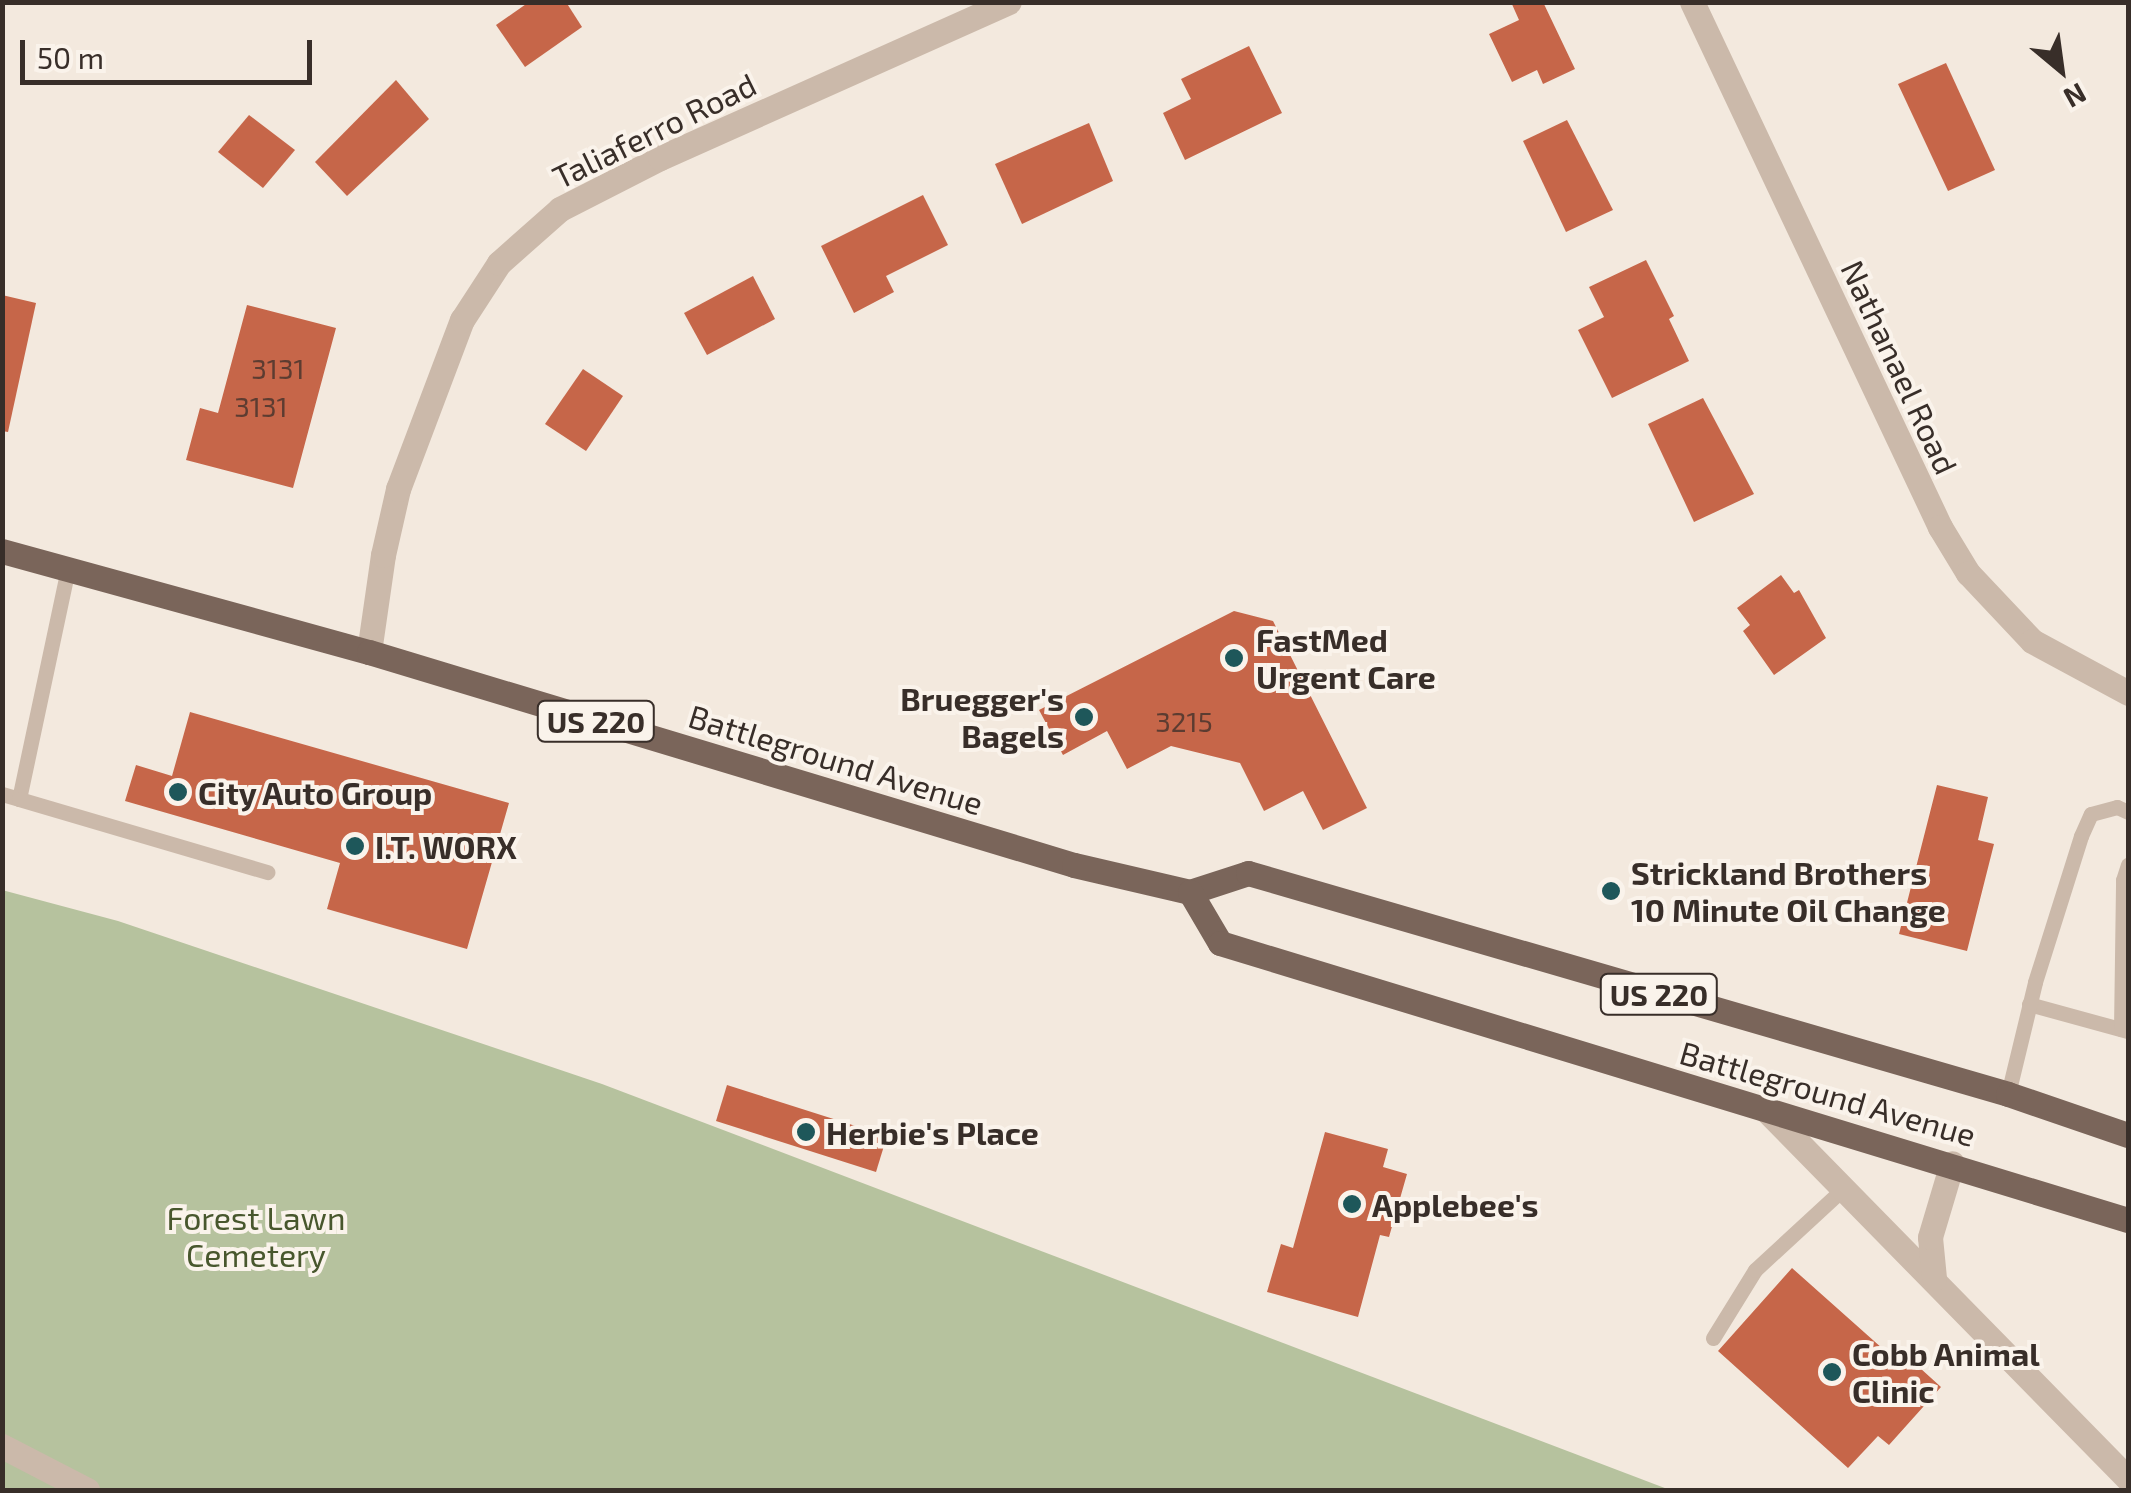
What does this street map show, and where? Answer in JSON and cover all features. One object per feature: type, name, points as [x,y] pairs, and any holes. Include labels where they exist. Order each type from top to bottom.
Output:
[{"type":"main road","name":"Battleground Avenue","points":[[2,552],[369,652],[1074,865],[1190,892],[1248,873],[2008,1094],[2128,1135]]},
{"type":"main road","name":"Battleground Avenue","points":[[1190,892],[1220,943],[1767,1111],[1952,1162],[2128,1220]]},
{"type":"street","name":"Taliaferro Road","points":[[369,652],[383,555],[398,489],[462,320],[499,263],[560,209],[660,158],[1009,2]]},
{"type":"street","name":"Nathanael Road","points":[[1692,2],[1940,527],[1968,573],[2032,641],[2128,693]]},
{"type":"street","points":[[1767,1111],[2128,1479]]},
{"type":"street","points":[[1934,1278],[1930,1238],[1952,1162]]},
{"type":"street","points":[[2,1446],[86,1490]]},
{"type":"lane","points":[[19,798],[68,568]]},
{"type":"lane","points":[[2,794],[267,872]]},
{"type":"lane","points":[[2008,1094],[2029,1004],[2091,814],[2117,807],[2128,812]]},
{"type":"lane","points":[[2029,1004],[2125,1030],[2122,880],[2128,865]]},
{"type":"lane","points":[[1712,1338],[1755,1270],[1844,1188]]},
{"type":"green space","name":"Forest Lawn Cemetery","points":[[2,890],[118,921],[602,1084],[1670,1490],[3,1490]]},
{"type":"building","points":[[529,2],[566,2],[582,27],[525,67],[496,25]]},
{"type":"building","points":[[1511,2],[1543,2],[1575,69],[1543,84],[1537,70],[1512,82],[1489,34],[1519,20]]},
{"type":"building","points":[[1249,46],[1282,113],[1185,160],[1163,113],[1191,99],[1181,79]]},
{"type":"building","points":[[1946,63],[1995,170],[1948,191],[1898,84]]},
{"type":"building","points":[[396,80],[429,119],[347,196],[315,162]]},
{"type":"building","points":[[249,115],[295,150],[263,188],[218,152]]},
{"type":"building","points":[[1567,120],[1613,210],[1566,232],[1523,141]]},
{"type":"building","points":[[1089,123],[1113,181],[1022,224],[995,164]]},
{"type":"building","points":[[923,195],[948,245],[886,276],[894,292],[854,313],[821,246]]},
{"type":"building","points":[[1646,260],[1674,316],[1669,319],[1689,361],[1612,398],[1578,330],[1604,317],[1589,287]]},
{"type":"building","points":[[753,276],[775,319],[707,355],[684,313]]},
{"type":"building","points":[[2,295],[36,303],[8,432],[2,431]]},
{"type":"building","points":[[247,305],[336,328],[293,488],[186,460],[200,408],[218,413]]},
{"type":"building","points":[[583,369],[623,396],[586,451],[545,424]]},
{"type":"building","points":[[1703,398],[1754,494],[1694,522],[1648,424]]},
{"type":"building","points":[[1781,575],[1794,593],[1799,590],[1826,638],[1774,675],[1743,631],[1750,625],[1737,608]]},
{"type":"building","points":[[1234,611],[1273,621],[1367,808],[1323,830],[1303,791],[1264,811],[1240,763],[1171,746],[1127,769],[1107,731],[1063,755],[1039,710]]},
{"type":"building","points":[[190,712],[509,803],[467,949],[327,909],[340,863],[125,801],[136,765],[172,776]]},
{"type":"building","points":[[1937,785],[1988,797],[1978,840],[1994,844],[1967,951],[1899,934]]},
{"type":"building","points":[[727,1085],[887,1136],[876,1172],[716,1121]]},
{"type":"building","name":"Applebee's","points":[[1325,1132],[1388,1149],[1383,1167],[1407,1174],[1389,1237],[1380,1235],[1358,1317],[1267,1292],[1281,1244],[1293,1248]]},
{"type":"building","name":"Cobb Animal Clinic","points":[[1792,1268],[1892,1357],[1899,1349],[1941,1387],[1889,1445],[1878,1436],[1848,1468],[1718,1351]]},
{"type":"place","name":"FastMed Urgent Care","points":[[1234,658]]},
{"type":"place","name":"Bruegger's Bagels","points":[[1084,717]]},
{"type":"place","name":"City Auto Group","points":[[178,792]]},
{"type":"place","name":"I.T. WORX","points":[[355,846]]},
{"type":"place","name":"Strickland Brothers 10 Minute Oil Change","points":[[1611,891]]},
{"type":"place","name":"Herbie's Place","points":[[806,1132]]},
{"type":"place","name":"Applebee's","points":[[1352,1204]]},
{"type":"place","name":"Cobb Animal Clinic","points":[[1832,1372]]}]
